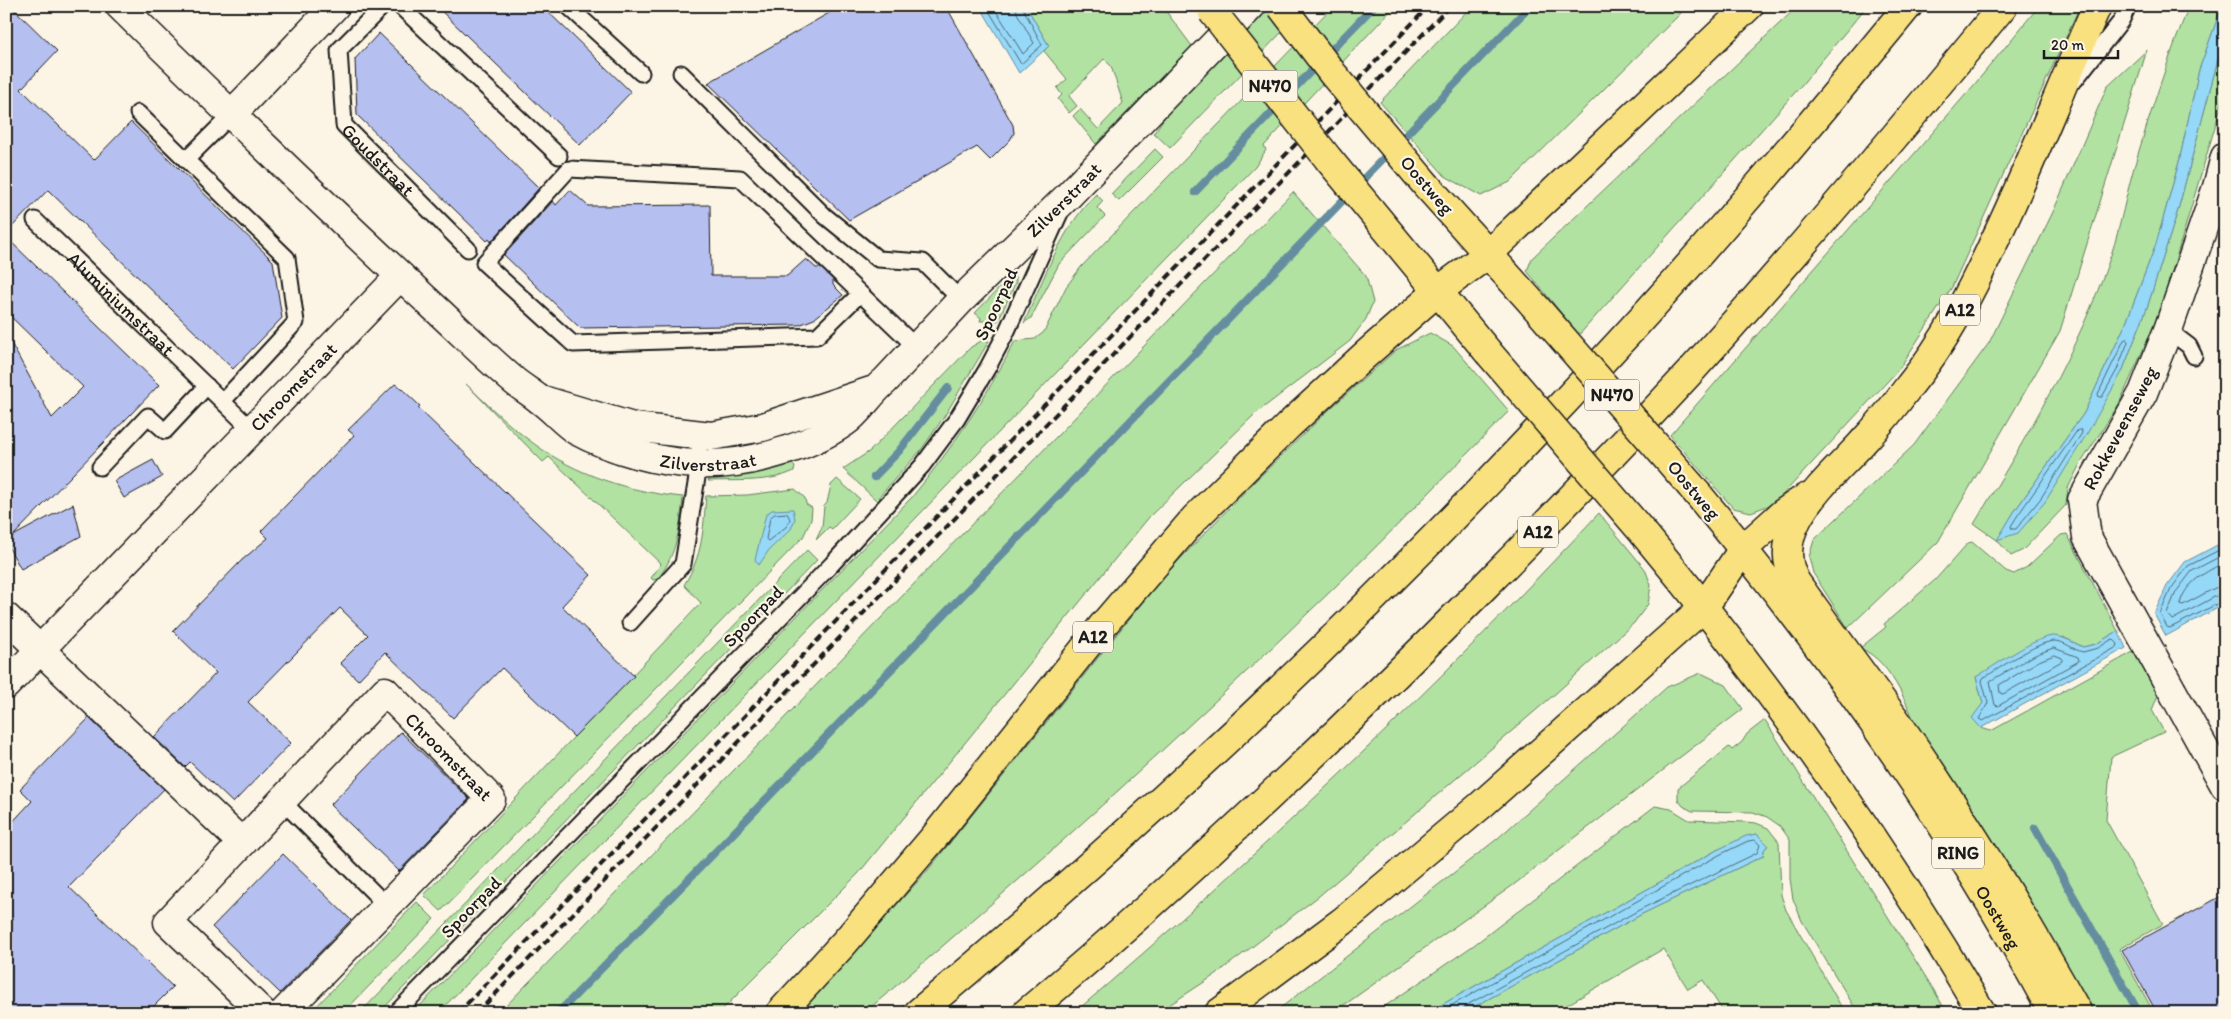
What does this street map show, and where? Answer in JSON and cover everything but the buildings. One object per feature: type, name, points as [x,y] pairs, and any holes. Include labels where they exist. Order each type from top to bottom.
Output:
[{"type":"main road","name":"Oostweg","points":[[1281,6],[1333,74],[1427,186],[1533,304],[1691,486],[1811,636],[1921,795],[1999,919],[2054,1013]]},
{"type":"main road","name":"A12","points":[[780,1013],[845,942],[936,835],[1104,624],[1194,519],[1296,419],[1438,291],[1488,254],[1749,6]]},
{"type":"main road","points":[[918,1013],[1077,877],[1149,812],[1327,643],[1465,506],[1633,328],[1752,192],[1908,6]]},
{"type":"main road","name":"A12","points":[[1026,1013],[1183,875],[1278,788],[1436,635],[1569,501],[1691,370],[1840,201],[2003,6]]},
{"type":"main road","name":"A12","points":[[1219,1013],[1336,926],[1437,844],[1704,607],[1743,549],[1783,514],[1822,486],[1888,414],[1938,346],[1982,268],[2097,6]]},
{"type":"main road","name":"N470","points":[[1211,8],[1298,121],[1386,229],[1704,607]]},
{"type":"main road","points":[[1822,486],[1800,515],[1791,533],[1787,549],[1792,575],[1931,773],[1998,878],[2078,1013]]},
{"type":"main road","points":[[1704,607],[1786,715],[1859,818],[1913,900],[1982,1013]]},
{"type":"street","points":[[120,6],[400,276]]},
{"type":"street","points":[[231,115],[335,6]]},
{"type":"street","name":"Zilverstraat","points":[[400,276],[515,381],[540,399],[576,430],[592,437],[666,461],[699,465],[748,460],[813,440],[847,421],[873,390],[885,381],[961,300],[1068,196],[1251,6]]},
{"type":"street","name":"Rokkeveenseweg","points":[[2225,157],[2168,330],[2143,393],[2082,500],[2087,537],[2225,786]]},
{"type":"street","name":"Chroomstraat","points":[[6,685],[400,276]]},
{"type":"street","name":"Zilverstraat","points":[[540,399],[633,427],[711,436],[763,427],[873,390]]},
{"type":"street","points":[[6,617],[242,843]]},
{"type":"street","name":"Chroomstraat","points":[[262,1013],[168,922],[385,691],[491,799],[283,1013]]},
{"type":"lane","name":"Goudstraat","points":[[383,6],[339,50],[344,125],[468,249]]},
{"type":"lane","points":[[400,6],[559,156]]},
{"type":"lane","points":[[568,6],[641,73]]},
{"type":"lane","name":"A12","points":[[2053,107],[2121,21],[2128,6]]},
{"type":"lane","points":[[681,73],[825,216],[878,259],[923,262],[961,300]]},
{"type":"lane","points":[[138,113],[287,258],[296,322],[223,401]]},
{"type":"lane","points":[[186,160],[231,115]]},
{"type":"lane","points":[[860,294],[817,336],[573,344],[484,263],[568,169],[740,178],[917,348]]},
{"type":"lane","name":"Spoorpad","points":[[396,1013],[832,564],[922,466],[957,419],[987,369],[1006,333],[1068,196]]},
{"type":"lane","name":"Aluminiumstraat","points":[[35,220],[252,430]]},
{"type":"lane","points":[[2168,330],[2189,346],[2194,356]]},
{"type":"lane","points":[[100,467],[148,416],[164,431],[207,386]]},
{"type":"lane","points":[[630,623],[683,564],[699,465],[699,435]]},
{"type":"lane","points":[[282,801],[386,906]]},
{"type":"green space","points":[[1026,6],[1162,6],[1192,46],[1096,144],[1073,116],[1080,109],[1098,129],[1123,103],[1111,66],[1104,59],[1069,96],[1077,106],[1069,113],[1058,99],[1062,95],[1057,88],[1067,79],[1044,51],[1049,46]]},
{"type":"green space","points":[[1272,6],[1307,6],[1170,148],[1154,133],[1166,115]]},
{"type":"green space","points":[[1333,6],[1395,6],[1264,146],[1266,150],[1255,167],[438,1013],[413,1013],[912,497],[968,422],[1015,341],[1035,339],[1044,332],[1066,287],[1081,267]]},
{"type":"green space","points":[[1472,6],[1688,6],[1510,182],[1481,196],[1445,176],[1380,102]]},
{"type":"green space","points":[[1798,6],[1867,6],[1799,88],[1579,335],[1527,271],[1532,258]]},
{"type":"green space","points":[[2039,6],[2080,6],[1952,287],[1899,369],[1775,503],[1751,512],[1733,508],[1670,435],[1974,85]]},
{"type":"green space","points":[[2189,6],[2222,6],[2199,70],[2179,162],[2156,244],[2126,323],[2084,413],[2014,512],[1998,540],[2122,372],[2148,305],[2178,210],[2225,33],[2225,93],[2160,312],[2119,404],[2079,466],[2068,488],[2066,505],[2023,550],[2011,556],[1997,540],[1974,524],[2050,393],[2098,291],[2115,244],[2132,175],[2154,104]]},
{"type":"green space","points":[[2147,50],[2060,331],[1938,542],[1848,628],[1813,573],[1809,557],[1814,540],[1914,445],[1989,343],[2053,212],[2107,87]]},
{"type":"green space","points":[[1155,149],[1163,157],[1119,201],[1111,194]]},
{"type":"green space","points":[[1293,192],[1366,276],[1373,302],[1366,319],[1350,341],[1255,414],[1150,516],[858,874],[719,1013],[499,1013]]},
{"type":"green space","points":[[1096,194],[1103,201],[1097,208],[1105,216],[1059,264],[1031,318],[1024,323],[1063,238]]},
{"type":"green space","points":[[1011,276],[1016,277],[1016,282],[998,321],[980,321],[981,318],[975,313]]},
{"type":"green space","points":[[1430,333],[1453,346],[1509,411],[1277,643],[1044,858],[864,1013],[799,1013],[928,870],[1161,579],[1253,483],[1331,408],[1396,350]]},
{"type":"green space","points":[[983,340],[989,341],[944,417],[921,450],[876,500],[843,469],[870,451],[971,347]]},
{"type":"green space","points":[[464,382],[497,414],[524,436],[567,464],[585,473],[624,486],[663,495],[683,497],[673,550],[658,579],[653,580],[651,578],[661,564],[549,457],[543,462]]},
{"type":"green space","points":[[788,460],[795,467],[794,471],[785,475],[752,480],[708,481],[711,477]]},
{"type":"green space","points":[[837,479],[860,499],[832,529],[829,527],[816,540],[822,527],[824,506],[827,503],[831,485]]},
{"type":"green space","points":[[795,489],[805,498],[806,504],[812,508],[811,520],[803,537],[441,911],[424,895],[701,603],[684,585],[699,553],[706,496],[747,495]]},
{"type":"green space","points":[[1599,513],[1645,569],[1651,585],[1648,604],[1634,623],[1555,694],[1319,896],[1215,975],[1157,1013],[1074,1013],[1210,894],[1344,770],[1473,644]]},
{"type":"green space","points":[[2067,534],[2118,631],[2096,644],[2083,647],[2063,637],[1976,677],[1983,703],[1981,728],[1991,731],[2133,652],[2159,693],[2152,710],[2164,732],[2111,757],[2106,820],[2163,924],[2119,949],[2154,1013],[2088,1013],[1925,744],[1907,704],[1892,677],[1872,655],[1860,648],[1886,627],[1884,624],[1935,580],[1968,543],[1972,542],[2006,571],[2014,574],[2027,567],[2061,535]]},
{"type":"green space","points":[[807,550],[817,560],[379,1013],[360,1013]]},
{"type":"green space","points":[[1701,673],[1726,685],[1743,709],[1512,886],[1347,1003],[1329,1013],[1274,1013],[1497,839],[1667,687]]},
{"type":"green space","points":[[1765,720],[1947,1013],[1858,1013],[1802,921],[1793,899],[1790,879],[1790,840],[1780,826],[1767,817],[1753,812],[1692,811],[1683,806],[1678,800],[1678,788],[1729,747],[1732,750],[1742,742],[1747,734]]},
{"type":"green space","points":[[1655,806],[1671,809],[1689,820],[1756,823],[1768,828],[1779,842],[1781,895],[1786,910],[1845,1013],[1724,1013],[1703,980],[1688,989],[1663,949],[1553,1013],[1463,1013],[1644,913],[1763,856],[1764,850],[1768,845],[1756,834],[1717,850],[1427,1013],[1375,1013],[1474,945]]},
{"type":"green space","points":[[417,902],[434,919],[343,1013],[310,1013]]},
{"type":"water","points":[[980,6],[1026,6],[1049,46],[1019,73]]},
{"type":"water","points":[[2222,6],[2225,6],[2225,33],[2178,210],[2148,305],[2122,372],[2045,502],[2018,533],[1997,540],[2014,512],[2084,413],[2126,323],[2156,244],[2179,162],[2199,70]]},
{"type":"water","points":[[793,509],[795,519],[791,529],[769,550],[759,565],[755,560],[766,514],[772,510]]},
{"type":"water","points":[[2225,541],[2225,604],[2166,636],[2154,614],[2167,586],[2185,562]]},
{"type":"water","points":[[2118,631],[2126,648],[1981,728],[1972,718],[1983,703],[1976,677],[2015,653],[2046,637],[2062,638],[2083,647],[2096,644]]},
{"type":"water","points":[[1757,834],[1768,845],[1764,850],[1763,856],[1644,913],[1463,1013],[1427,1013],[1717,850],[1746,836]]},
{"type":"waterway","points":[[1286,97],[1374,6]]},
{"type":"waterway","points":[[558,1013],[1530,6]]},
{"type":"waterway","points":[[1195,192],[1279,105]]},
{"type":"waterway","points":[[874,477],[899,451],[948,388]]},
{"type":"waterway","points":[[2035,828],[2139,1013]]},
{"type":"railway","points":[[458,1013],[1429,6]]},
{"type":"railway","points":[[477,1013],[1450,6]]}]
